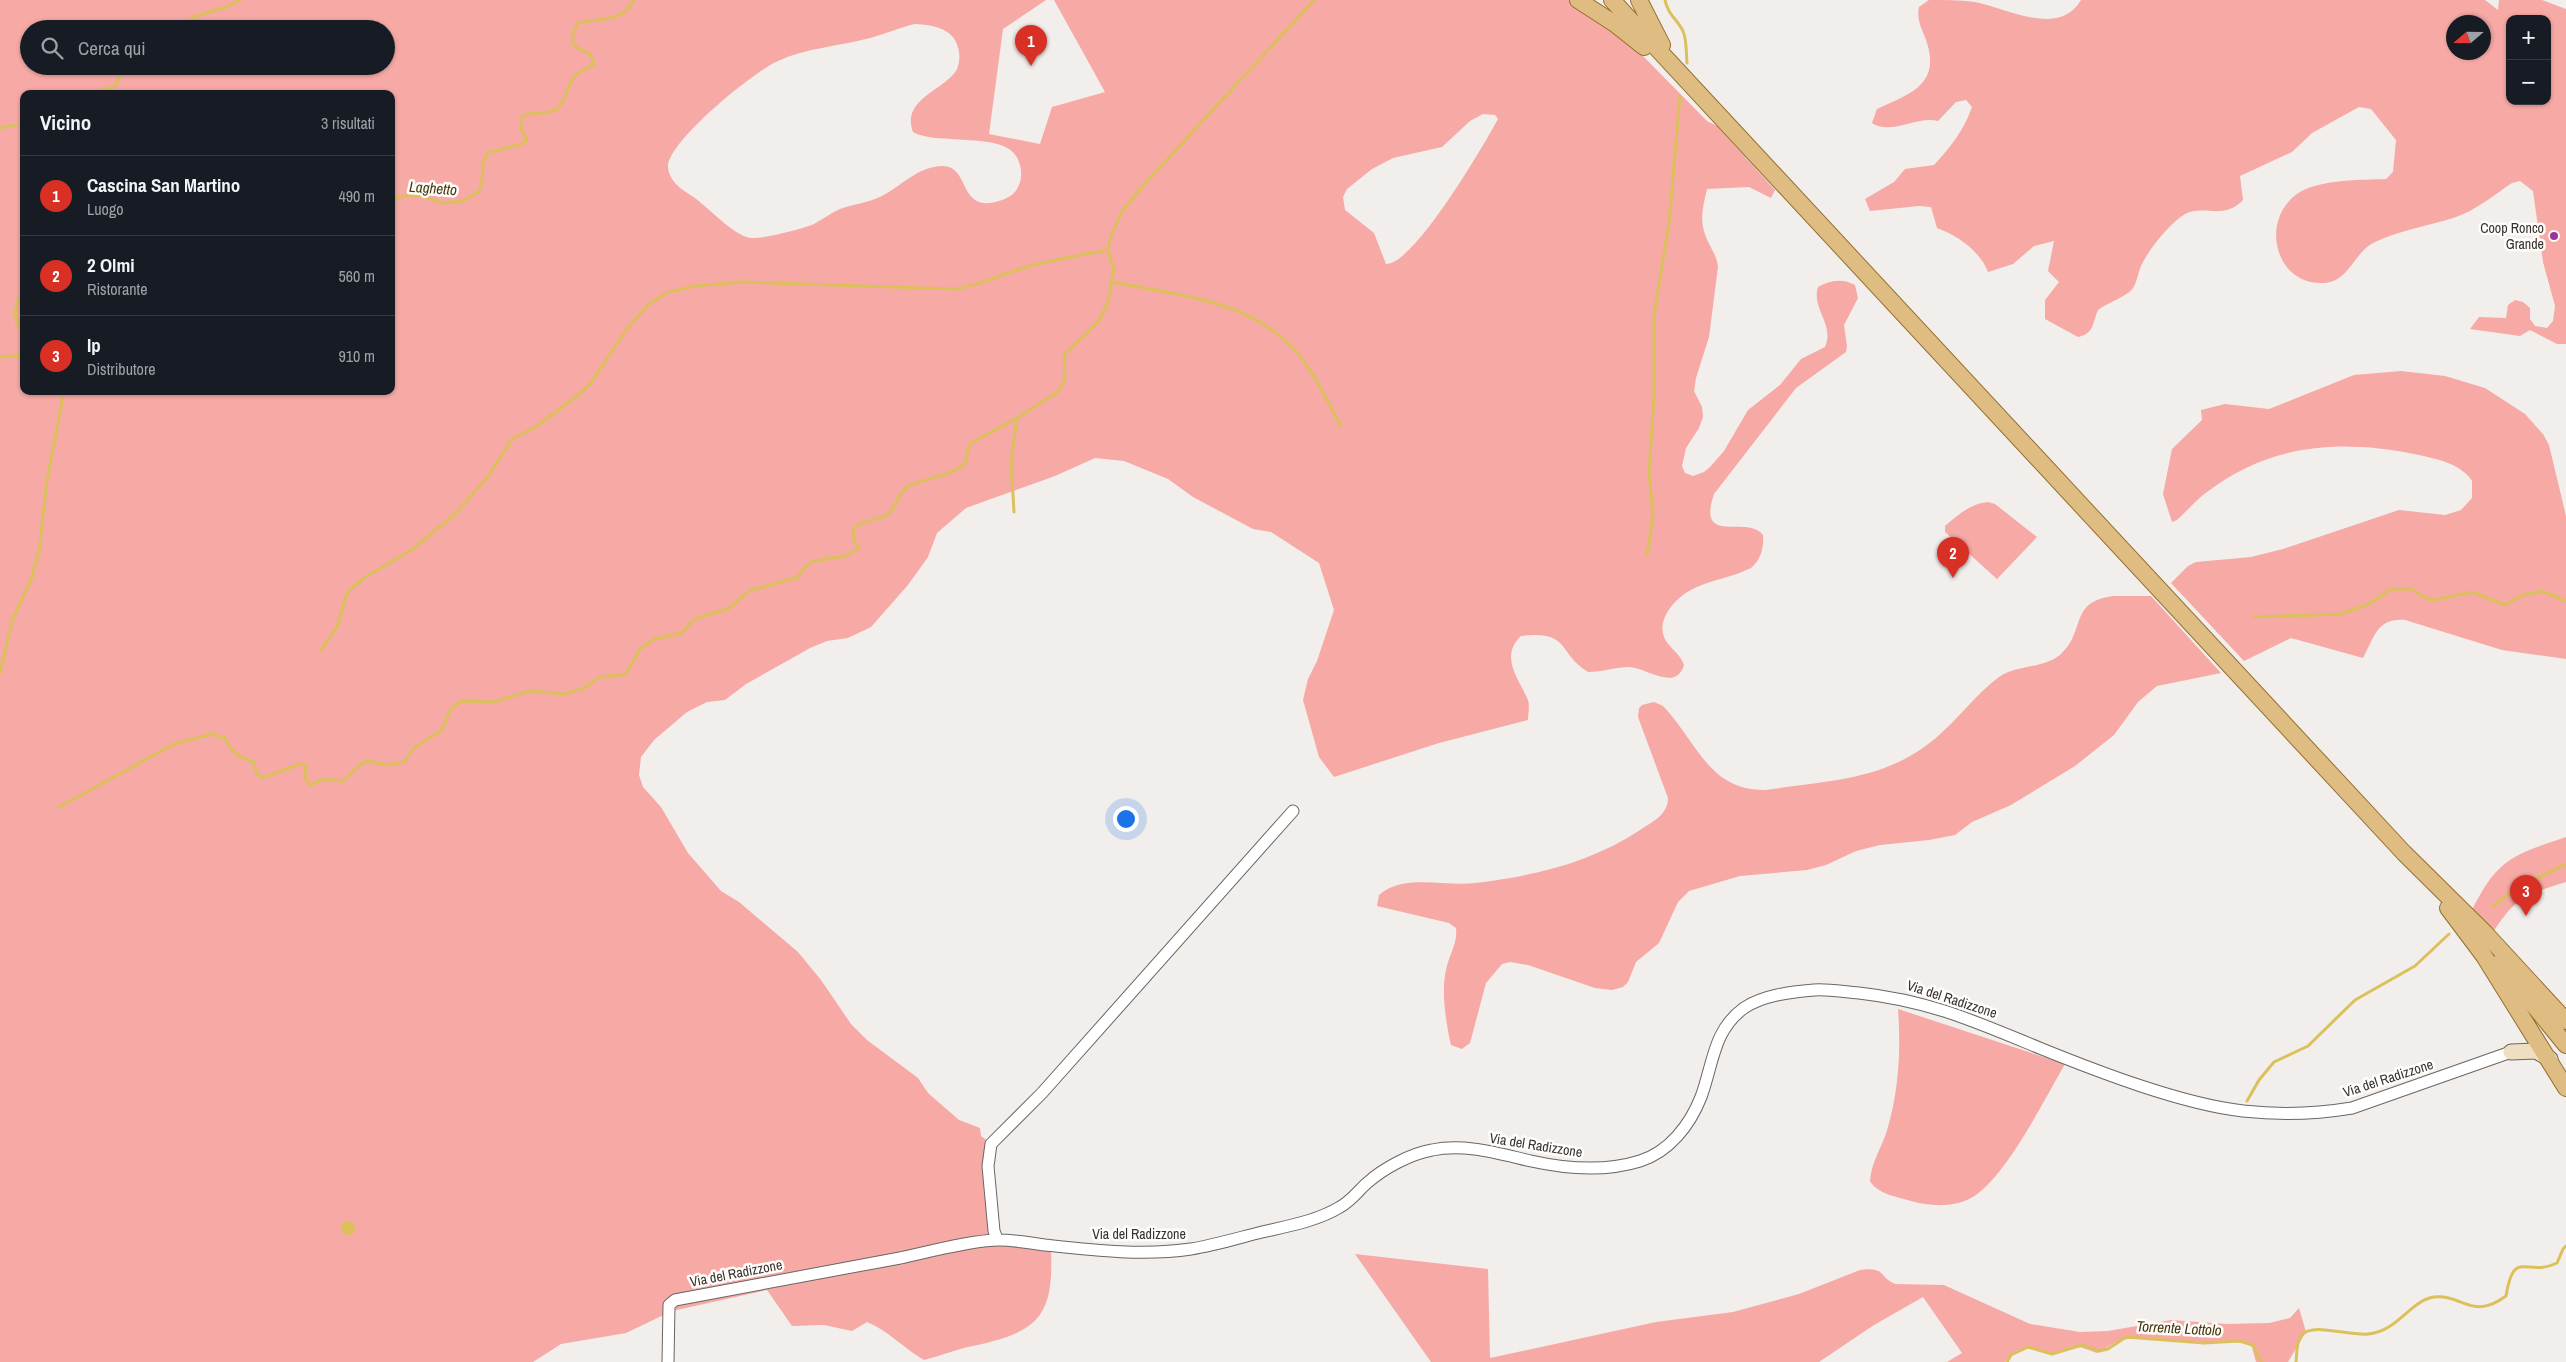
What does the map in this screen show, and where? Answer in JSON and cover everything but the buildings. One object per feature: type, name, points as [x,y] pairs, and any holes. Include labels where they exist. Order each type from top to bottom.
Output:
[{"type":"main road","points":[[1578,0],[1634,38],[1666,68],[1706,111],[1719,114]]},
{"type":"main road","points":[[1612,0],[2420,870],[2566,1045]]},
{"type":"main road","points":[[1639,0],[1678,70]]},
{"type":"main road","points":[[2420,870],[2485,933],[2566,1021]]},
{"type":"main road","points":[[2420,870],[2484,956],[2550,1059],[2566,1088]]},
{"type":"street","points":[[997,1240],[994,1231],[988,1166],[991,1144],[1042,1093],[1293,811]]},
{"type":"street","name":"Via del Radizzone","points":[[668,1362],[669,1305],[675,1300],[997,1240],[1124,1251],[1163,1251],[1219,1243],[1297,1224],[1331,1212],[1343,1206],[1379,1174],[1415,1155],[1432,1150],[1452,1148],[1489,1151],[1540,1163],[1590,1168],[1614,1168],[1639,1161],[1653,1156],[1681,1133],[1701,1096],[1711,1055],[1733,1017],[1747,1006],[1792,992],[1822,989],[1917,1002],[1975,1020],[2046,1050],[2146,1086],[2205,1104],[2241,1111],[2278,1114],[2327,1112],[2352,1108],[2511,1052]]},
{"type":"street","points":[[2511,1052],[2535,1037]]},
{"type":"street","points":[[2511,1052],[2536,1052],[2550,1059]]},
{"type":"shaded area","points":[[0,0],[1046,0],[1003,29],[989,134],[1040,144],[1052,107],[1105,92],[1054,0],[1569,0],[1639,52],[1707,121],[1717,126],[1775,190],[1771,198],[1749,187],[1707,189],[1702,219],[1706,237],[1718,267],[1709,337],[1696,378],[1694,391],[1702,407],[1703,417],[1699,428],[1686,448],[1682,466],[1685,473],[1693,476],[1704,472],[1710,467],[1724,451],[1748,410],[1780,385],[1801,359],[1825,347],[1827,331],[1818,302],[1818,287],[1836,281],[1846,281],[1855,285],[1858,298],[1844,325],[1846,352],[1796,388],[1714,494],[1710,510],[1712,520],[1718,525],[1756,529],[1763,535],[1763,544],[1757,561],[1751,568],[1685,593],[1668,611],[1662,630],[1664,638],[1682,660],[1684,665],[1680,673],[1675,677],[1668,678],[1630,667],[1588,672],[1571,658],[1556,640],[1548,636],[1521,636],[1515,644],[1511,660],[1516,676],[1528,700],[1528,720],[1439,743],[1334,777],[1319,757],[1303,700],[1308,679],[1317,661],[1334,610],[1319,563],[1271,532],[1253,529],[1193,497],[1168,479],[1124,461],[1095,458],[1055,476],[966,508],[937,533],[928,557],[908,585],[871,627],[848,638],[827,641],[810,648],[746,684],[725,700],[707,702],[687,712],[654,740],[641,757],[639,775],[643,787],[661,807],[688,853],[721,891],[739,902],[798,952],[821,980],[851,1024],[867,1040],[918,1078],[928,1093],[959,1120],[980,1128],[981,1136],[990,1143],[993,1243],[1051,1250],[1049,1292],[1045,1307],[1027,1327],[1013,1335],[924,1360],[882,1330],[867,1322],[852,1331],[824,1325],[792,1326],[767,1290],[672,1311],[626,1333],[561,1344],[533,1362],[0,1362]],"holes":[[[915,24],[937,27],[949,33],[957,44],[959,64],[950,78],[918,104],[913,112],[911,121],[913,132],[925,136],[988,142],[1013,152],[1020,165],[1021,178],[1017,189],[1009,197],[988,203],[978,201],[971,196],[958,174],[952,168],[934,167],[918,173],[882,196],[840,209],[814,224],[782,233],[751,238],[729,227],[673,180],[668,167],[671,156],[681,141],[732,92],[766,67],[800,53],[859,41]],[[1483,114],[1495,115],[1498,119],[1464,177],[1430,225],[1413,245],[1398,259],[1386,264],[1374,233],[1345,210],[1343,197],[1347,189],[1372,169],[1393,158],[1442,147],[1470,121]]]},
{"type":"shaded area","points":[[1929,0],[1969,1],[2031,18],[2046,19],[2060,17],[2071,11],[2081,0],[2485,0],[2498,10],[2499,0],[2542,0],[2566,9],[2566,344],[2557,344],[2530,330],[2520,336],[2470,329],[2479,317],[2506,318],[2508,305],[2515,300],[2523,302],[2530,308],[2530,319],[2535,326],[2547,328],[2553,321],[2555,306],[2543,262],[2533,191],[2520,181],[2512,183],[2485,202],[2456,217],[2414,228],[2373,243],[2361,253],[2346,272],[2333,281],[2325,283],[2307,281],[2293,274],[2283,262],[2278,248],[2276,233],[2279,217],[2287,203],[2300,192],[2309,188],[2331,182],[2386,179],[2393,172],[2396,140],[2371,109],[2359,107],[2312,133],[2292,152],[2240,176],[2243,200],[2236,206],[2221,211],[2192,211],[2179,218],[2166,230],[2149,252],[2141,266],[2133,288],[2127,294],[2098,310],[2090,330],[2078,337],[2045,319],[2045,300],[2059,282],[2048,271],[2054,241],[2034,246],[2013,264],[1988,272],[1974,251],[1960,239],[1937,228],[1931,207],[1919,206],[1870,211],[1865,199],[1894,182],[1905,169],[1934,165],[1956,138],[1972,107],[1966,100],[1956,102],[1938,121],[1930,120],[1887,127],[1872,123],[1877,109],[1911,92],[1920,86],[1926,78],[1930,68],[1930,55],[1921,28],[1919,7]]},
{"type":"shaded area","points":[[2401,371],[2445,376],[2485,388],[2525,414],[2543,434],[2549,445],[2566,516],[2566,659],[2502,650],[2405,620],[2396,620],[2388,622],[2378,630],[2363,658],[2291,638],[2244,661],[2171,583],[2188,566],[2196,562],[2251,557],[2283,549],[2399,510],[2445,515],[2461,510],[2472,498],[2472,481],[2461,470],[2446,462],[2386,449],[2332,447],[2306,449],[2280,455],[2255,464],[2231,476],[2207,492],[2177,520],[2172,522],[2163,494],[2172,449],[2202,420],[2201,410],[2225,404],[2269,409],[2354,375]]},
{"type":"shaded area","points":[[1988,502],[1995,504],[2037,537],[1997,579],[1945,532],[1945,526],[1970,507]]},
{"type":"shaded area","points":[[2114,596],[2151,596],[2221,673],[2157,686],[2138,702],[2114,735],[2075,766],[2011,805],[1972,822],[1955,835],[1929,840],[1880,845],[1856,851],[1826,865],[1807,870],[1740,876],[1689,891],[1678,902],[1659,943],[1636,962],[1628,982],[1623,987],[1612,990],[1595,988],[1528,965],[1510,962],[1502,964],[1486,983],[1470,1043],[1462,1049],[1451,1045],[1446,1017],[1444,988],[1447,965],[1456,939],[1456,928],[1449,923],[1377,906],[1379,895],[1389,888],[1400,884],[1425,882],[1475,883],[1540,872],[1601,851],[1654,821],[1665,809],[1668,798],[1638,717],[1639,708],[1642,705],[1654,702],[1663,706],[1717,773],[1730,782],[1746,788],[1766,790],[1856,776],[1898,762],[1918,752],[1945,730],[1983,690],[1999,677],[2015,670],[2048,662],[2055,658],[2069,644],[2084,610],[2090,604],[2100,599]]},
{"type":"shaded area","points":[[2566,837],[2566,882],[2531,894],[2515,904],[2500,921],[2492,934],[2472,910],[2490,879],[2499,869],[2520,854]]},
{"type":"shaded area","points":[[1898,1009],[2065,1064],[2010,1157],[1984,1188],[1964,1201],[1949,1205],[1918,1203],[1883,1192],[1870,1181],[1873,1167],[1886,1134],[1895,1098],[1899,1053]]},
{"type":"shaded area","points":[[345,1221],[351,1221],[355,1228],[351,1235],[345,1235],[341,1231],[341,1225]]},
{"type":"shaded area","points":[[1355,1254],[1488,1269],[1490,1358],[1656,1322],[1733,1312],[1799,1294],[1860,1270],[1869,1269],[1879,1271],[1890,1282],[1896,1284],[1944,1285],[2030,1324],[2080,1332],[2108,1331],[2171,1320],[2227,1324],[2269,1323],[2290,1318],[2299,1308],[2306,1332],[2288,1362],[2256,1362],[2252,1347],[2243,1342],[2223,1343],[2133,1338],[2118,1341],[2097,1353],[2080,1347],[2054,1354],[2027,1348],[2016,1351],[2005,1362],[1947,1362],[1962,1353],[1923,1297],[1874,1325],[1819,1362],[1431,1362]]},
{"type":"waterway","points":[[190,20],[193,17],[229,6],[240,0]]},
{"type":"waterway","name":"Laghetto","points":[[395,198],[410,195],[426,197],[442,203],[463,201],[478,192],[482,183],[483,163],[488,153],[525,143],[527,139],[521,129],[521,118],[529,114],[554,111],[563,100],[574,77],[594,64],[590,54],[573,43],[572,39],[578,23],[617,16],[624,13],[634,0]]},
{"type":"waterway","points":[[1017,418],[1059,391],[1065,377],[1064,355],[1098,322],[1108,302],[1114,269],[1108,250],[1111,236],[1121,213],[1140,189],[1314,0]]},
{"type":"waterway","points":[[1665,0],[1670,13],[1681,27],[1684,35],[1687,63]]},
{"type":"waterway","points":[[102,90],[115,86],[121,75]]},
{"type":"waterway","points":[[1647,555],[1653,515],[1649,472],[1654,396],[1654,315],[1669,223],[1680,96]]},
{"type":"waterway","points":[[0,128],[20,124]]},
{"type":"waterway","points":[[321,650],[337,627],[346,596],[350,590],[365,577],[410,551],[454,515],[487,478],[512,439],[537,426],[581,393],[590,384],[626,330],[648,305],[666,293],[694,286],[742,282],[956,289],[1034,265],[1108,250]]},
{"type":"waterway","points":[[1111,282],[1206,301],[1251,317],[1272,330],[1298,353],[1341,426]]},
{"type":"waterway","name":"Laghetto","points":[[20,296],[15,312],[20,328]]},
{"type":"waterway","name":"Laghetto","points":[[0,357],[20,355]]},
{"type":"waterway","points":[[0,673],[13,618],[31,580],[39,551],[47,480],[63,395]]},
{"type":"waterway","points":[[59,807],[174,744],[212,734],[225,738],[236,754],[254,762],[256,772],[262,778],[300,764],[306,765],[305,778],[310,785],[325,779],[343,781],[361,764],[368,761],[388,765],[404,762],[414,748],[442,730],[450,710],[461,701],[494,702],[530,691],[565,694],[582,689],[600,677],[626,674],[640,649],[654,639],[682,633],[694,619],[728,609],[749,591],[798,577],[806,566],[814,561],[846,556],[859,548],[854,538],[853,531],[856,527],[888,514],[909,486],[952,472],[965,464],[968,448],[971,443],[1017,418],[1011,462],[1014,512]]},
{"type":"waterway","points":[[2254,617],[2340,614],[2371,603],[2391,589],[2412,589],[2425,598],[2433,600],[2472,592],[2505,605],[2523,595],[2542,591],[2566,601]]},
{"type":"waterway","points":[[2493,906],[2515,889],[2566,864]]},
{"type":"waterway","points":[[2247,1101],[2259,1080],[2274,1062],[2308,1046],[2355,1000],[2415,966],[2449,934]]},
{"type":"waterway","name":"Torrente Lottolo","points":[[2296,1362],[2297,1346],[2301,1336],[2310,1331],[2326,1330],[2361,1334],[2378,1332],[2396,1322],[2418,1304],[2434,1297],[2453,1299],[2476,1307],[2494,1303],[2506,1296],[2509,1281],[2517,1268],[2546,1267],[2557,1263],[2566,1246]]},
{"type":"waterway","name":"Torrente Lottolo","points":[[2007,1362],[2011,1355],[2028,1347],[2052,1354],[2082,1345],[2099,1351],[2108,1349],[2126,1337],[2204,1343],[2239,1341],[2253,1345],[2261,1362]]},
{"type":"place","name":"Cascina San Martino","points":[[1031,66]]},
{"type":"place","name":"Coop Ronco Grande","points":[[2554,236]]},
{"type":"place","name":"2 Olmi","points":[[1953,578]]},
{"type":"place","name":"Ip","points":[[2526,916]]}]
